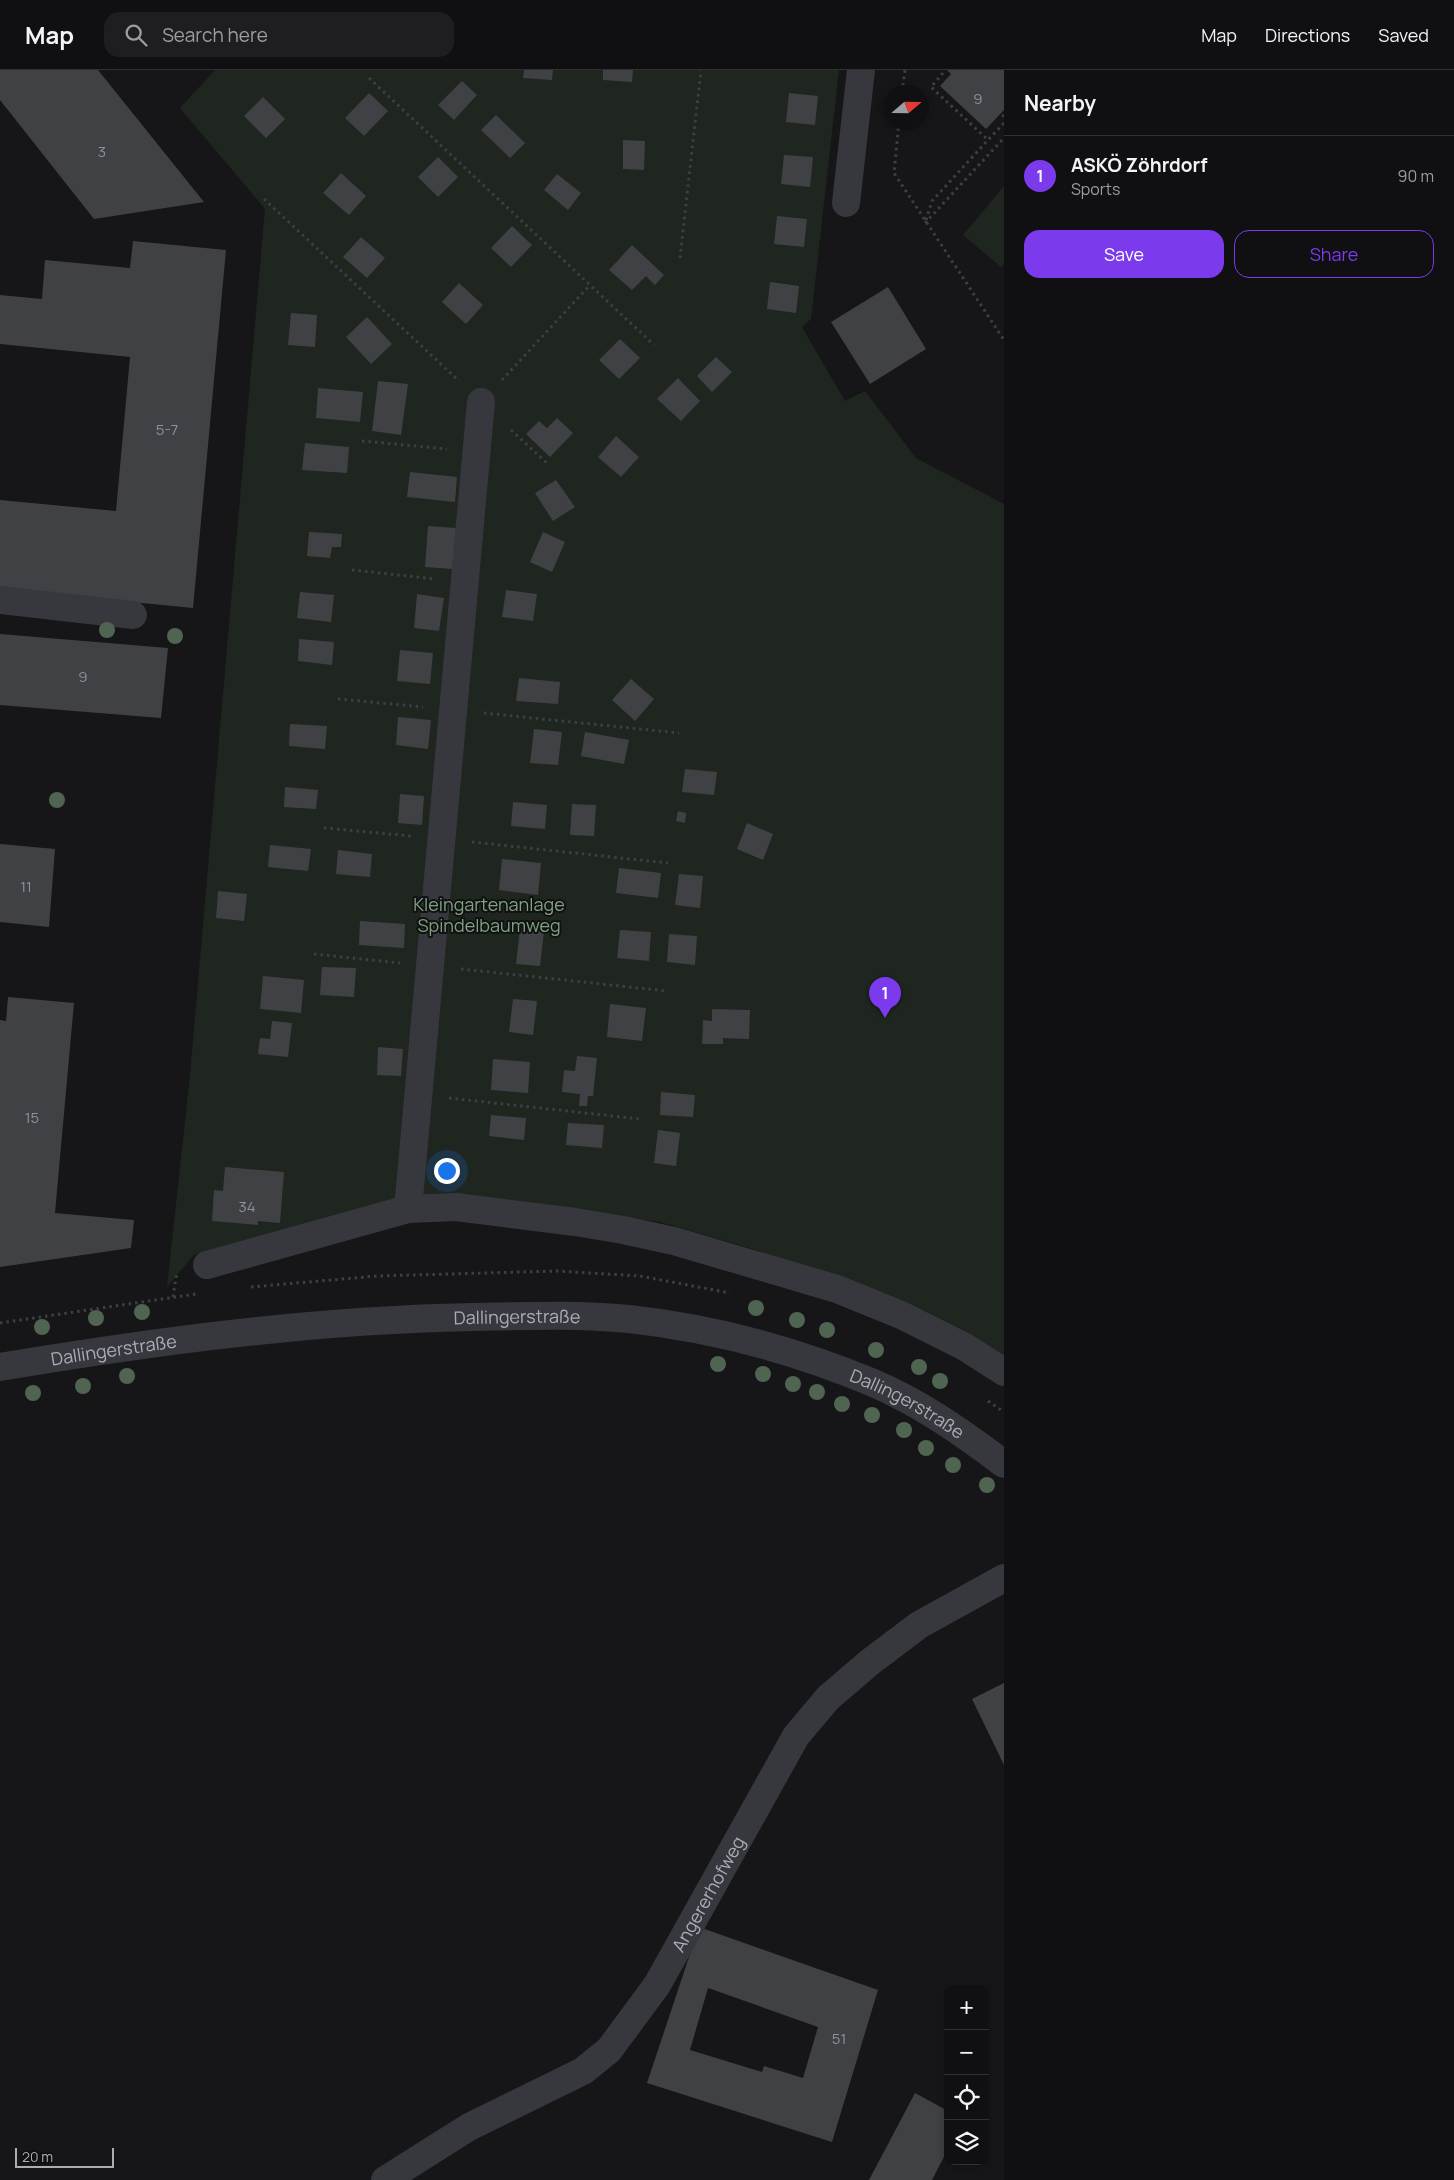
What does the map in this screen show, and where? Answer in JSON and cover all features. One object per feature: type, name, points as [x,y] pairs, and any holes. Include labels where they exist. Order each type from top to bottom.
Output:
[{"type":"street","points":[[846,204],[862,70]]},
{"type":"street","points":[[408,1209],[481,402]]},
{"type":"street","points":[[0,600],[132,615]]},
{"type":"street","points":[[207,1265],[408,1209],[456,1207],[623,1230],[674,1241],[846,1292],[901,1315],[965,1347],[1004,1372]]},
{"type":"street","name":"Dallingerstraße","points":[[0,1367],[232,1333],[322,1324],[416,1318],[542,1316],[628,1319],[691,1328],[755,1342],[872,1383],[925,1410],[1004,1464]]},
{"type":"street","name":"Angererhofweg","points":[[385,2180],[469,2127],[583,2070],[609,2050],[657,1986],[796,1736],[821,1706],[870,1662],[919,1625],[1004,1578]]},
{"type":"path","points":[[680,258],[701,70]]},
{"type":"path","points":[[903,85],[905,70]]},
{"type":"path","points":[[943,74],[931,87],[988,140]]},
{"type":"path","points":[[369,78],[654,345]]},
{"type":"path","points":[[1004,115],[1002,117],[1004,119]]},
{"type":"path","points":[[925,222],[932,201],[1004,123]]},
{"type":"path","points":[[898,130],[894,173],[1004,340]]},
{"type":"path","points":[[925,222],[1004,138]]},
{"type":"path","points":[[264,200],[549,465]]},
{"type":"path","points":[[481,402],[590,285]]},
{"type":"path","points":[[362,441],[477,452]]},
{"type":"path","points":[[352,570],[465,582]]},
{"type":"path","points":[[338,699],[679,733]]},
{"type":"path","points":[[324,828],[668,863]]},
{"type":"path","points":[[314,954],[667,991]]},
{"type":"path","points":[[418,1094],[640,1119]]},
{"type":"green space","name":"Kleingartenanlage Spindelbaumweg","points":[[215,70],[839,70],[811,319],[802,327],[845,401],[865,391],[916,458],[1004,504],[1004,1357],[924,1311],[860,1284],[740,1245],[660,1222],[569,1210],[309,1227],[194,1255],[167,1287],[190,1075],[265,209],[180,108]]},
{"type":"green space","points":[[1004,186],[1004,263],[1001,267],[963,235]]},
{"type":"building","points":[[0,70],[98,70],[204,202],[94,219],[0,100]]},
{"type":"building","points":[[524,70],[553,70],[552,80],[523,78]]},
{"type":"building","points":[[603,70],[633,70],[632,82],[603,80]]},
{"type":"building","points":[[947,70],[1004,70],[1004,110],[986,129],[940,86],[951,74]]},
{"type":"building","points":[[462,81],[477,95],[454,120],[438,105]]},
{"type":"building","points":[[369,93],[388,111],[364,136],[345,118]]},
{"type":"building","points":[[789,93],[818,96],[815,125],[786,122]]},
{"type":"building","points":[[263,97],[285,119],[266,138],[244,116]]},
{"type":"building","points":[[496,115],[525,143],[510,158],[481,130]]},
{"type":"building","points":[[623,140],[645,141],[644,170],[623,169]]},
{"type":"building","points":[[784,155],[813,157],[810,187],[781,184]]},
{"type":"building","points":[[438,157],[458,177],[438,197],[418,177]]},
{"type":"building","points":[[341,173],[366,196],[349,215],[323,193]]},
{"type":"building","points":[[557,174],[581,193],[568,210],[544,190]]},
{"type":"building","points":[[777,216],[807,219],[804,247],[774,244]]},
{"type":"building","points":[[512,226],[532,245],[511,267],[491,248]]},
{"type":"building","points":[[361,237],[385,258],[367,278],[343,257]]},
{"type":"building","points":[[133,241],[226,250],[193,608],[0,589],[0,500],[116,511],[130,357],[0,344],[0,295],[42,299],[45,260],[130,268]]},
{"type":"building","points":[[632,245],[664,275],[655,285],[646,276],[632,290],[609,270]]},
{"type":"building","points":[[770,282],[799,286],[796,313],[767,309]]},
{"type":"building","points":[[459,283],[483,305],[466,324],[442,302]]},
{"type":"building","points":[[888,287],[926,349],[870,384],[831,322]]},
{"type":"building","points":[[291,313],[317,315],[315,347],[288,345]]},
{"type":"building","points":[[367,317],[392,344],[371,364],[346,337]]},
{"type":"building","points":[[620,339],[640,358],[619,379],[599,360]]},
{"type":"building","points":[[716,357],[732,372],[712,392],[697,376]]},
{"type":"building","points":[[678,378],[700,401],[681,421],[657,399]]},
{"type":"building","points":[[378,381],[408,384],[401,435],[372,431]]},
{"type":"building","points":[[318,388],[363,392],[360,422],[316,418]]},
{"type":"building","points":[[557,418],[573,433],[550,457],[526,434],[539,421],[547,428]]},
{"type":"building","points":[[616,436],[639,457],[621,477],[598,457]]},
{"type":"building","points":[[305,443],[349,447],[347,473],[302,470]]},
{"type":"building","points":[[410,472],[457,477],[455,502],[407,497]]},
{"type":"building","points":[[556,480],[575,507],[553,521],[535,493]]},
{"type":"building","points":[[428,526],[456,528],[453,569],[425,567]]},
{"type":"building","points":[[309,532],[342,534],[341,547],[332,547],[330,558],[307,556]]},
{"type":"building","points":[[543,532],[565,542],[552,572],[530,562]]},
{"type":"building","points":[[506,590],[537,594],[533,621],[502,617]]},
{"type":"building","points":[[300,592],[334,595],[331,622],[297,618]]},
{"type":"building","points":[[417,594],[444,598],[439,631],[414,628]]},
{"type":"building","points":[[0,634],[168,648],[161,718],[0,705]]},
{"type":"building","points":[[299,639],[334,642],[332,665],[298,661]]},
{"type":"building","points":[[400,650],[433,653],[430,684],[397,681]]},
{"type":"building","points":[[519,678],[560,682],[558,704],[516,701]]},
{"type":"building","points":[[631,679],[654,699],[635,721],[612,700]]},
{"type":"building","points":[[398,717],[431,720],[428,749],[396,745]]},
{"type":"building","points":[[290,724],[327,726],[325,749],[289,746]]},
{"type":"building","points":[[534,729],[562,732],[558,765],[530,763]]},
{"type":"building","points":[[585,732],[629,740],[624,764],[581,756]]},
{"type":"building","points":[[685,769],[717,772],[714,795],[682,792]]},
{"type":"building","points":[[285,787],[318,790],[316,809],[284,807]]},
{"type":"building","points":[[400,794],[424,796],[422,825],[398,823]]},
{"type":"building","points":[[513,802],[547,805],[545,829],[511,826]]},
{"type":"building","points":[[572,804],[596,805],[594,836],[570,835]]},
{"type":"building","points":[[678,811],[686,813],[685,823],[676,821]]},
{"type":"building","points":[[747,823],[773,834],[763,860],[737,849]]},
{"type":"building","points":[[0,844],[55,849],[49,927],[0,922]]},
{"type":"building","points":[[270,845],[311,849],[308,871],[268,867]]},
{"type":"building","points":[[338,850],[372,854],[370,877],[336,874]]},
{"type":"building","points":[[502,859],[541,863],[538,895],[499,890]]},
{"type":"building","points":[[619,868],[661,873],[658,898],[616,893]]},
{"type":"building","points":[[679,874],[703,876],[700,908],[675,905]]},
{"type":"building","points":[[218,891],[247,894],[244,921],[216,918]]},
{"type":"building","points":[[360,921],[405,924],[404,948],[359,945]]},
{"type":"building","points":[[520,928],[544,931],[540,966],[516,964]]},
{"type":"building","points":[[620,930],[651,932],[649,961],[617,958]]},
{"type":"building","points":[[669,934],[697,936],[695,965],[667,962]]},
{"type":"building","points":[[322,967],[356,968],[354,997],[320,995]]},
{"type":"building","points":[[263,976],[304,980],[301,1013],[260,1009]]},
{"type":"building","points":[[8,997],[74,1003],[55,1213],[134,1220],[131,1248],[0,1267],[0,1020],[6,1021]]},
{"type":"building","points":[[513,999],[537,1001],[533,1035],[509,1032]]},
{"type":"building","points":[[610,1004],[646,1008],[642,1041],[607,1037]]},
{"type":"building","points":[[712,1009],[750,1010],[749,1039],[723,1038],[723,1044],[702,1044],[703,1020],[712,1021]]},
{"type":"building","points":[[272,1021],[292,1023],[288,1057],[258,1054],[260,1038],[270,1039]]},
{"type":"building","points":[[378,1047],[403,1049],[401,1076],[377,1075]]},
{"type":"building","points":[[577,1056],[597,1058],[593,1096],[588,1096],[587,1106],[579,1106],[580,1094],[562,1092],[564,1070],[575,1071]]},
{"type":"building","points":[[493,1059],[530,1062],[528,1093],[491,1090]]},
{"type":"building","points":[[661,1092],[695,1095],[693,1117],[660,1115]]},
{"type":"building","points":[[491,1115],[526,1118],[524,1140],[489,1136]]},
{"type":"building","points":[[568,1123],[604,1125],[602,1148],[566,1145]]},
{"type":"building","points":[[658,1130],[680,1133],[676,1166],[654,1163]]},
{"type":"building","points":[[225,1167],[284,1172],[280,1223],[258,1221],[258,1225],[212,1221],[214,1190],[223,1191]]},
{"type":"building","points":[[1004,1683],[1004,1765],[972,1699]]},
{"type":"building","points":[[699,1927],[878,1990],[832,2142],[647,2083]],"holes":[[[708,1988],[818,2027],[803,2078],[764,2066],[762,2072],[690,2050]]]},
{"type":"building","points":[[915,2093],[944,2109],[944,2157],[932,2180],[869,2180]]},
{"type":"place","name":"ASKÖ Zöhrdorf","points":[[885,1018]]}]
